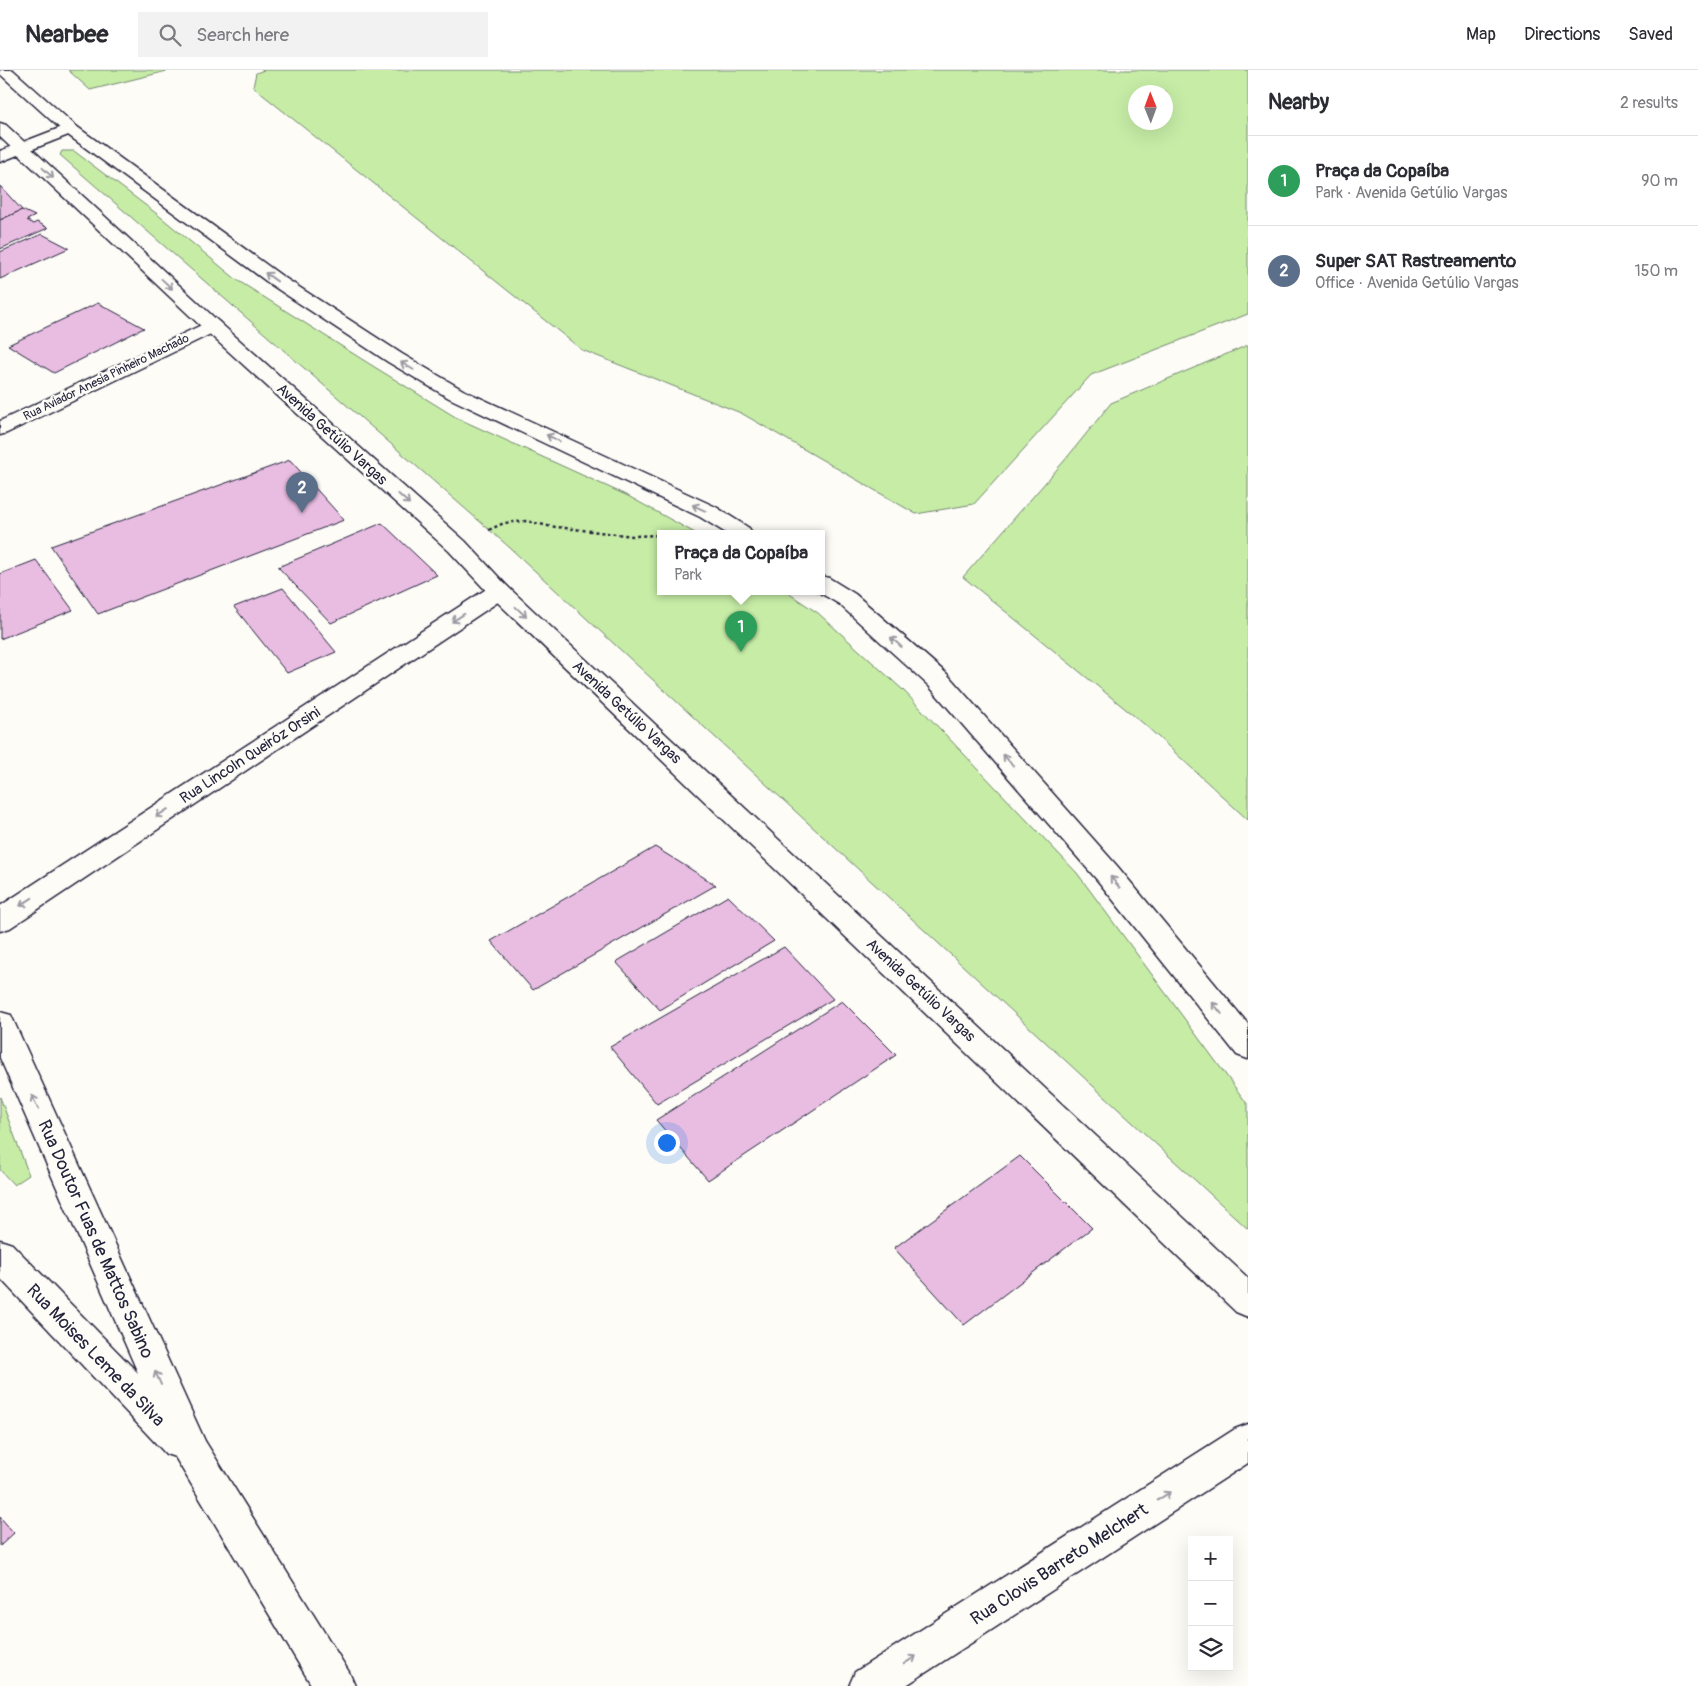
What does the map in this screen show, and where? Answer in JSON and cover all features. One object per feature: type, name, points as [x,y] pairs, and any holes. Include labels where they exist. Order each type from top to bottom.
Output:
[{"type":"main road","points":[[4,70],[70,130],[276,280],[395,358],[456,394],[708,512],[736,530]]},
{"type":"main road","name":"Avenida Getúlio Vargas","points":[[0,128],[11,153],[212,326],[457,546],[499,591],[1248,1301]]},
{"type":"main road","points":[[11,153],[70,130]]},
{"type":"main road","name":"Rua Aviador Anesia Pinheiro Machado","points":[[0,429],[212,326]]},
{"type":"main road","points":[[825,585],[848,599],[938,680],[1108,874],[1248,1046]]},
{"type":"main road","name":"Rua Lincoln Queiróz Orsini","points":[[0,920],[499,591]]},
{"type":"main road","name":"Rua Doutor Fuas de Mattos Sabino","points":[[0,1024],[192,1454]]},
{"type":"main road","name":"Rua Moises Leme da Silva","points":[[0,1255],[192,1454]]},
{"type":"main road","name":"Rua Clovis Barreto Melchert","points":[[869,1686],[1248,1442]]},
{"type":"main road","points":[[192,1454],[335,1686]]},
{"type":"path","points":[[457,546],[504,523],[527,522],[633,536],[657,535]]},
{"type":"green space","points":[[68,70],[165,70],[167,71],[90,90]]},
{"type":"green space","points":[[264,70],[1248,70],[1248,314],[1091,375],[974,504],[916,514],[741,413],[582,350],[253,87],[256,73]]},
{"type":"green space","points":[[62,151],[74,151],[157,214],[237,280],[457,418],[628,496],[690,530],[657,530],[657,595],[791,595],[818,613],[903,690],[1077,873],[1248,1105],[1248,1229],[509,547],[60,155]]},
{"type":"green space","points":[[1248,345],[1248,820],[1144,724],[963,577],[1065,460],[1111,403]]},
{"type":"green space","points":[[0,1097],[29,1175],[14,1185],[0,1170]]},
{"type":"building","points":[[0,186],[22,210],[0,220]]},
{"type":"building","points":[[22,210],[35,216],[27,220],[33,224],[37,222],[48,228],[0,249],[0,220]]},
{"type":"building","points":[[42,234],[69,248],[0,279],[0,252]]},
{"type":"building","points":[[98,303],[144,328],[54,373],[8,345]]},
{"type":"building","points":[[290,460],[344,520],[98,614],[51,546]]},
{"type":"building","points":[[382,523],[437,575],[331,623],[278,567]]},
{"type":"building","points":[[36,560],[73,610],[0,639],[0,574]]},
{"type":"building","points":[[283,588],[336,652],[287,673],[234,607]]},
{"type":"building","points":[[655,847],[716,885],[533,990],[491,941]]},
{"type":"building","points":[[728,896],[774,941],[660,1010],[616,962]]},
{"type":"building","points":[[784,947],[833,999],[657,1104],[610,1047]]},
{"type":"building","points":[[842,1001],[896,1055],[708,1180],[656,1120]]},
{"type":"building","points":[[1020,1156],[1092,1228],[964,1325],[894,1248]]},
{"type":"building","points":[[0,1517],[14,1533],[0,1546]]},
{"type":"place","name":"Super SAT Rastreamento","points":[[302,513]]},
{"type":"place","name":"Praça da Copaíba","points":[[741,652]]}]
